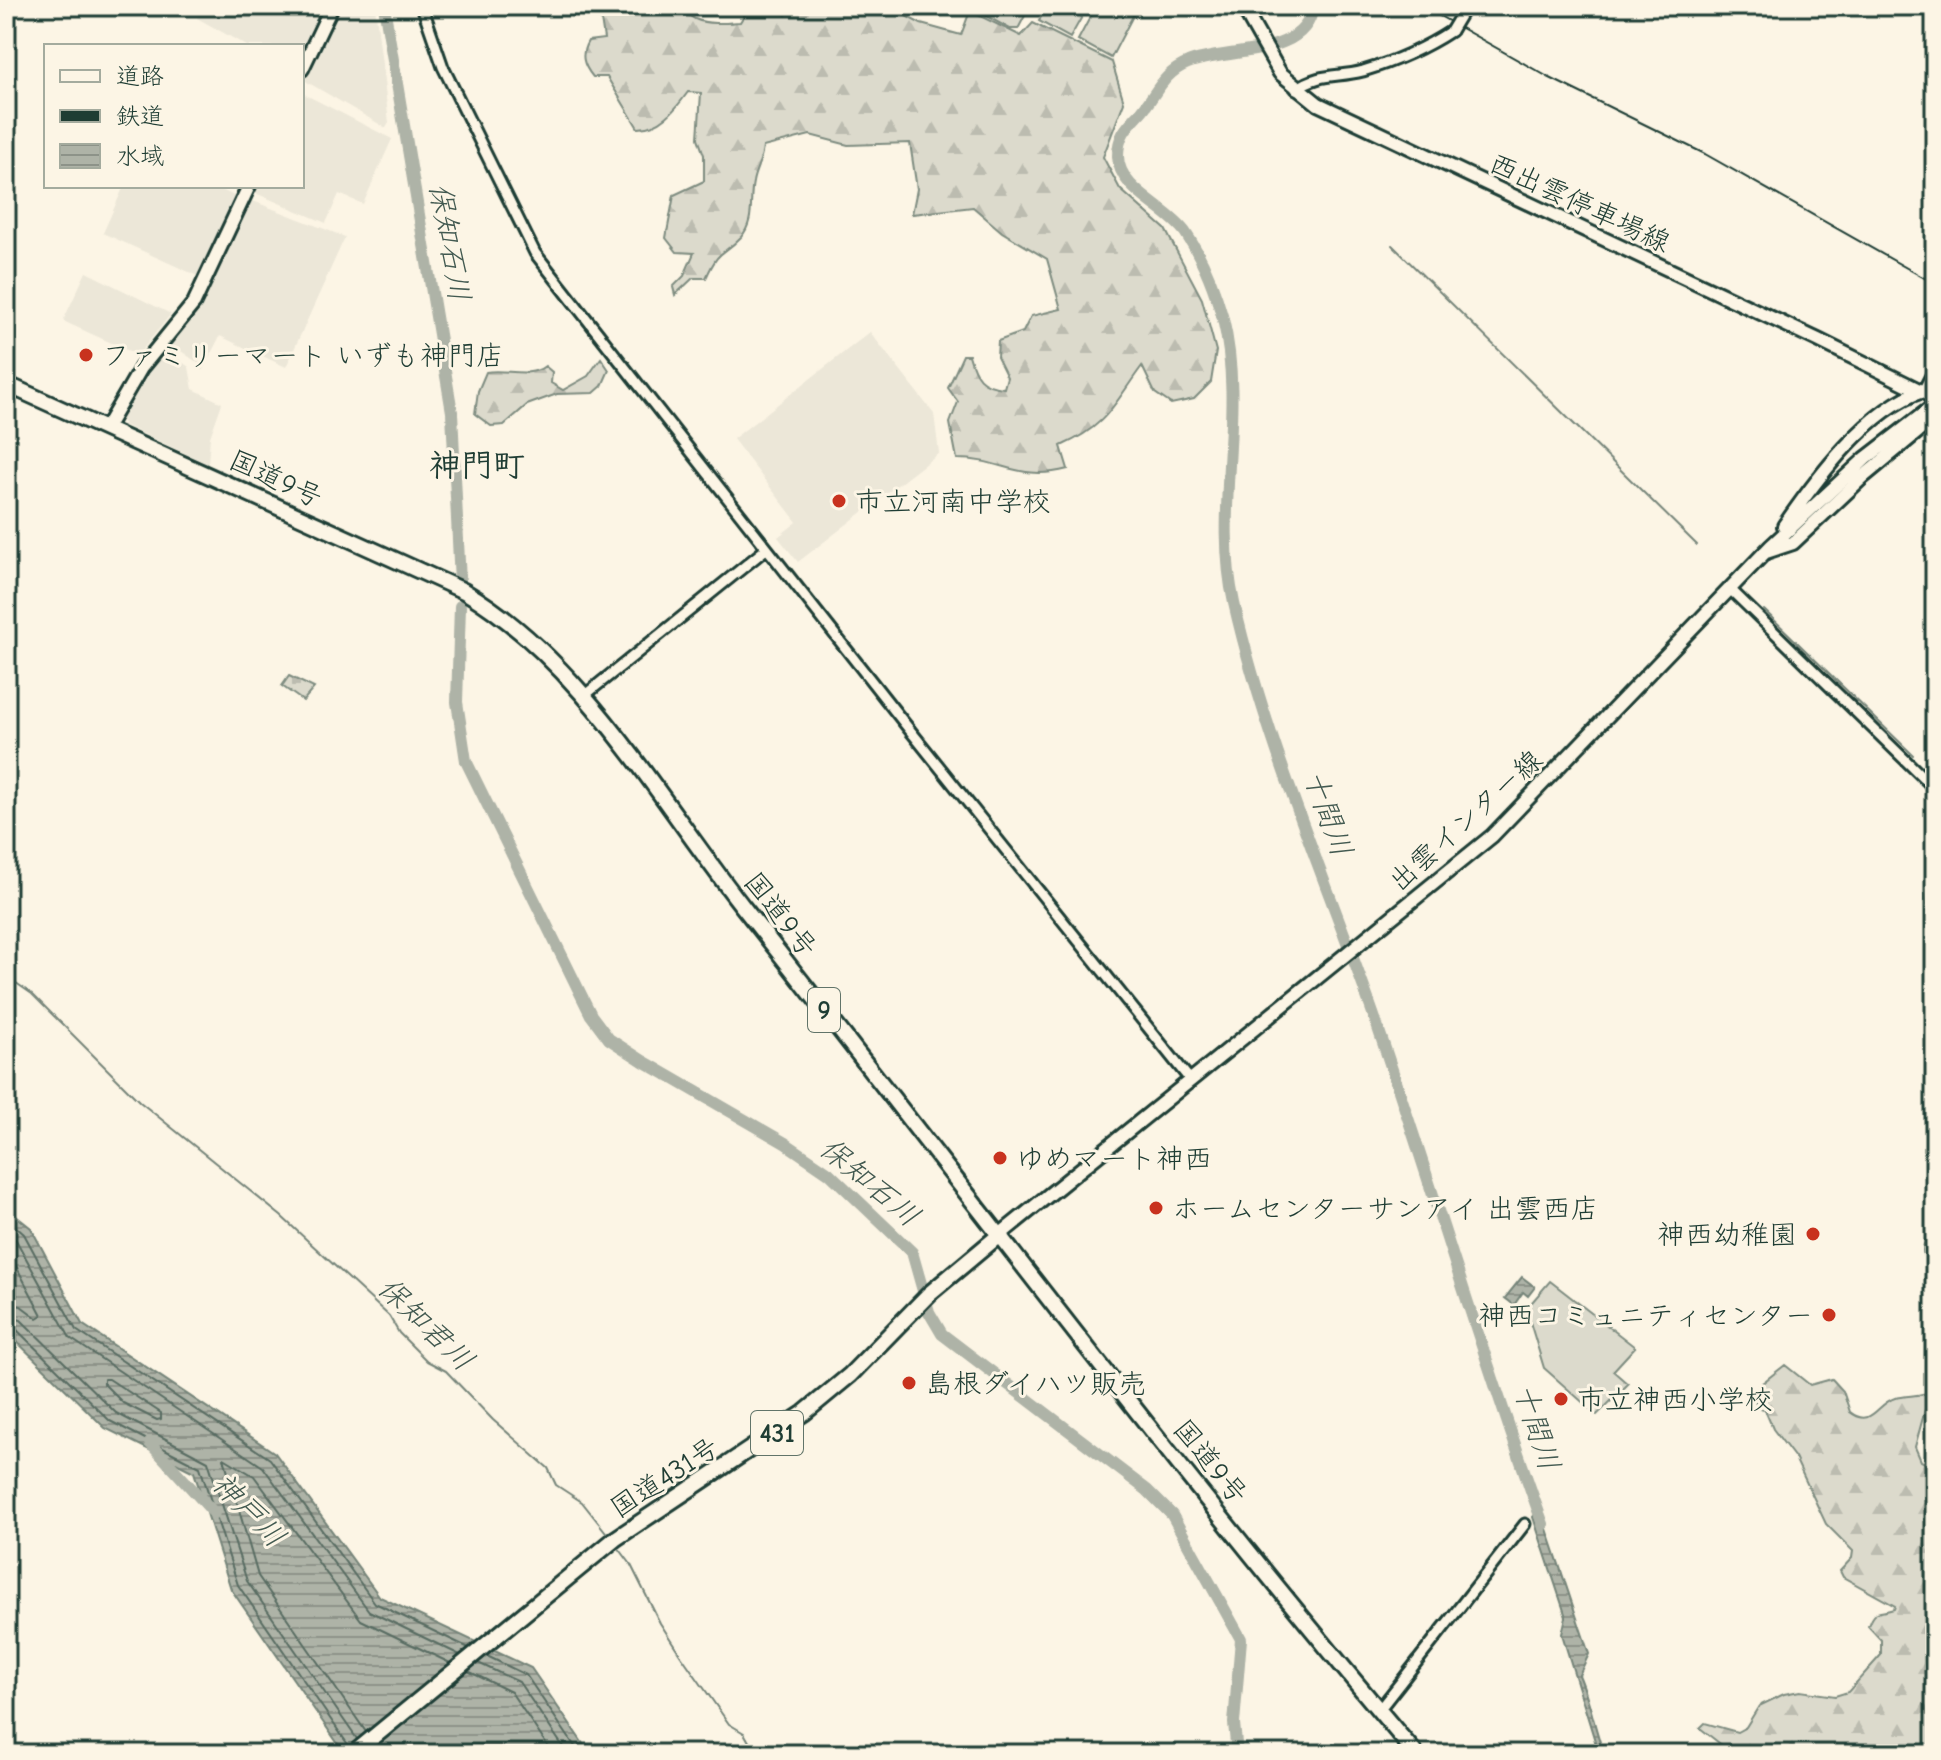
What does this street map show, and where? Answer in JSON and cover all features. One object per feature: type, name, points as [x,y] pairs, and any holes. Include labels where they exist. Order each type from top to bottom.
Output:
[{"type":"highway","name":"国道9号","points":[[6,384],[464,591],[498,611],[585,695],[718,876],[997,1237],[1416,1754]]},
{"type":"highway","name":"国道431号","points":[[353,1754],[615,1539],[804,1413],[850,1375],[926,1298],[997,1237]]},
{"type":"main road","points":[[304,65],[332,6]]},
{"type":"main road","name":"西出雲停車場線","points":[[1242,6],[1280,73],[1296,89],[1332,111],[1935,398]]},
{"type":"main road","points":[[106,428],[141,368],[194,303],[248,188]]},
{"type":"main road","points":[[1894,378],[1897,393],[1894,405]]},
{"type":"main road","points":[[1768,549],[1818,479],[1894,405],[1923,391]]},
{"type":"main road","points":[[1768,549],[1793,543],[1863,477],[1927,424],[1935,407]]},
{"type":"main road","name":"出雲インター線","points":[[997,1237],[1492,836],[1768,549],[1845,477],[1913,421],[1935,407]]},
{"type":"street","points":[[422,6],[443,67],[533,249],[766,549],[1191,1081]]},
{"type":"street","points":[[1296,89],[1313,77],[1361,71],[1435,41],[1451,31],[1466,6]]},
{"type":"street","points":[[1923,391],[1935,368]]},
{"type":"street","points":[[585,695],[766,549]]},
{"type":"street","points":[[1729,588],[1935,789]]},
{"type":"street","points":[[1379,1710],[1525,1524]]},
{"type":"shaded area","points":[[203,6],[322,6],[304,46],[243,44],[197,18]]},
{"type":"shaded area","points":[[337,6],[375,6],[389,123],[386,128],[304,80]]},
{"type":"shaded area","points":[[304,94],[392,139],[363,204],[339,194],[326,223],[253,192],[254,188],[304,188]]},
{"type":"shaded area","points":[[123,188],[218,188],[238,198],[200,277],[103,233]]},
{"type":"shaded area","points":[[253,201],[345,237],[286,367],[220,336],[202,371],[198,363],[168,342],[199,304],[247,202]]},
{"type":"shaded area","points":[[86,272],[171,314],[138,355],[63,321]]},
{"type":"shaded area","points":[[870,332],[934,414],[939,453],[798,562],[778,537],[797,522],[733,439]]},
{"type":"shaded area","points":[[164,349],[189,367],[193,389],[222,403],[210,437],[208,464],[124,425],[121,419]]},
{"type":"green space","points":[[599,6],[645,6],[650,11],[660,12],[670,6],[700,21],[717,23],[740,22],[750,6],[768,6],[786,15],[791,6],[887,6],[921,24],[961,35],[970,11],[1021,36],[1033,23],[1112,62],[1124,102],[1103,157],[1120,189],[1165,229],[1202,299],[1216,351],[1211,382],[1194,399],[1171,404],[1155,393],[1142,366],[1100,422],[1061,446],[1068,469],[1023,472],[987,462],[957,459],[950,423],[958,402],[948,388],[963,355],[969,355],[980,379],[989,385],[1004,388],[1007,377],[997,357],[998,341],[1023,332],[1031,316],[1061,309],[1047,259],[1002,232],[973,207],[912,214],[917,189],[910,143],[848,145],[810,135],[763,147],[753,182],[750,218],[745,231],[718,257],[706,278],[693,278],[675,295],[673,287],[684,276],[694,253],[677,252],[666,238],[674,195],[704,181],[704,155],[698,138],[701,93],[688,92],[673,111],[660,121],[638,128],[607,77],[593,77],[585,64],[583,55],[588,41],[604,39]]},
{"type":"green space","points":[[968,6],[1030,6],[1018,29],[1010,29]]},
{"type":"green space","points":[[1046,6],[1088,6],[1070,38],[1039,21]]},
{"type":"green space","points":[[1096,6],[1138,6],[1111,58],[1078,40]]},
{"type":"green space","points":[[601,358],[609,370],[602,386],[594,393],[557,394],[527,405],[504,425],[491,426],[475,414],[478,391],[486,372],[524,373],[545,366],[552,372],[551,383],[563,390],[588,376]]},
{"type":"green space","points":[[289,676],[314,688],[303,701],[282,686]]},
{"type":"green space","points":[[1935,1232],[1935,1279],[1923,1255],[1924,1243]]},
{"type":"green space","points":[[1550,1281],[1635,1347],[1613,1371],[1628,1384],[1597,1415],[1544,1368],[1526,1309]]},
{"type":"green space","points":[[1785,1365],[1810,1385],[1832,1379],[1843,1391],[1850,1412],[1864,1418],[1895,1398],[1935,1391],[1935,1409],[1925,1410],[1915,1447],[1921,1461],[1935,1468],[1935,1754],[1733,1754],[1700,1728],[1705,1723],[1737,1732],[1746,1727],[1759,1706],[1784,1694],[1800,1691],[1835,1696],[1848,1692],[1881,1655],[1881,1640],[1868,1626],[1870,1620],[1875,1614],[1894,1609],[1895,1606],[1843,1577],[1840,1571],[1852,1558],[1853,1551],[1826,1524],[1795,1458],[1773,1429],[1765,1410],[1757,1407],[1754,1397],[1761,1384]]},
{"type":"water","points":[[6,1208],[31,1228],[82,1324],[275,1453],[380,1597],[531,1668],[590,1754],[345,1754],[231,1589],[194,1472],[105,1428],[6,1331]]},
{"type":"water","points":[[1522,1277],[1535,1287],[1528,1296],[1523,1292],[1514,1305],[1505,1298]]},
{"type":"water","points":[[1540,1508],[1589,1654],[1579,1675],[1604,1754],[1599,1754],[1562,1634],[1566,1617],[1533,1517]]},
{"type":"waterway","name":"保知石川","points":[[384,6],[452,412],[460,583]]},
{"type":"waterway","name":"十間川","points":[[1313,6],[1307,23],[1296,35],[1280,43],[1203,58],[1172,72],[1125,131],[1118,156],[1126,179],[1185,232],[1202,263],[1220,308],[1229,354],[1231,389],[1228,568],[1248,657],[1281,762],[1376,1022],[1543,1524]]},
{"type":"waterway","points":[[1392,245],[1697,545]]},
{"type":"waterway","name":"保知石川","points":[[460,606],[457,702],[466,761],[591,1015],[609,1039],[785,1143],[829,1173],[912,1252],[929,1312],[942,1334],[1147,1490],[1172,1515],[1241,1639],[1234,1723],[1237,1754]]},
{"type":"waterway","points":[[1764,610],[1913,755]]},
{"type":"waterway","points":[[1932,798],[1927,905],[1935,947]]},
{"type":"waterway","name":"保知君川","points":[[6,976],[32,994],[140,1102],[281,1216],[389,1316],[399,1333],[427,1361],[446,1371],[493,1420],[548,1468],[556,1485],[582,1502],[609,1536]]},
{"type":"waterway","name":"神戸川","points":[[150,1443],[214,1513]]},
{"type":"waterway","name":"保知君川","points":[[618,1547],[680,1654],[729,1724],[744,1733],[756,1754]]},
{"type":"railway","points":[[1422,6],[1548,77],[1705,154],[1935,284]]},
{"type":"place","name":"ファミリーマート いずも神門店","points":[[86,355]]},
{"type":"place","name":"市立河南中学校","points":[[839,501]]},
{"type":"place","name":"ゆめマート神西","points":[[1000,1158]]},
{"type":"place","name":"ホームセンターサンアイ 出雲西店","points":[[1156,1208]]},
{"type":"place","name":"神西幼稚園","points":[[1813,1234]]},
{"type":"place","name":"神西コミュニティセンター","points":[[1829,1315]]},
{"type":"place","name":"島根ダイハツ販売","points":[[909,1383]]},
{"type":"place","name":"市立神西小学校","points":[[1561,1399]]},
{"type":"district","name":"神門町","points":[[477,465]]}]
